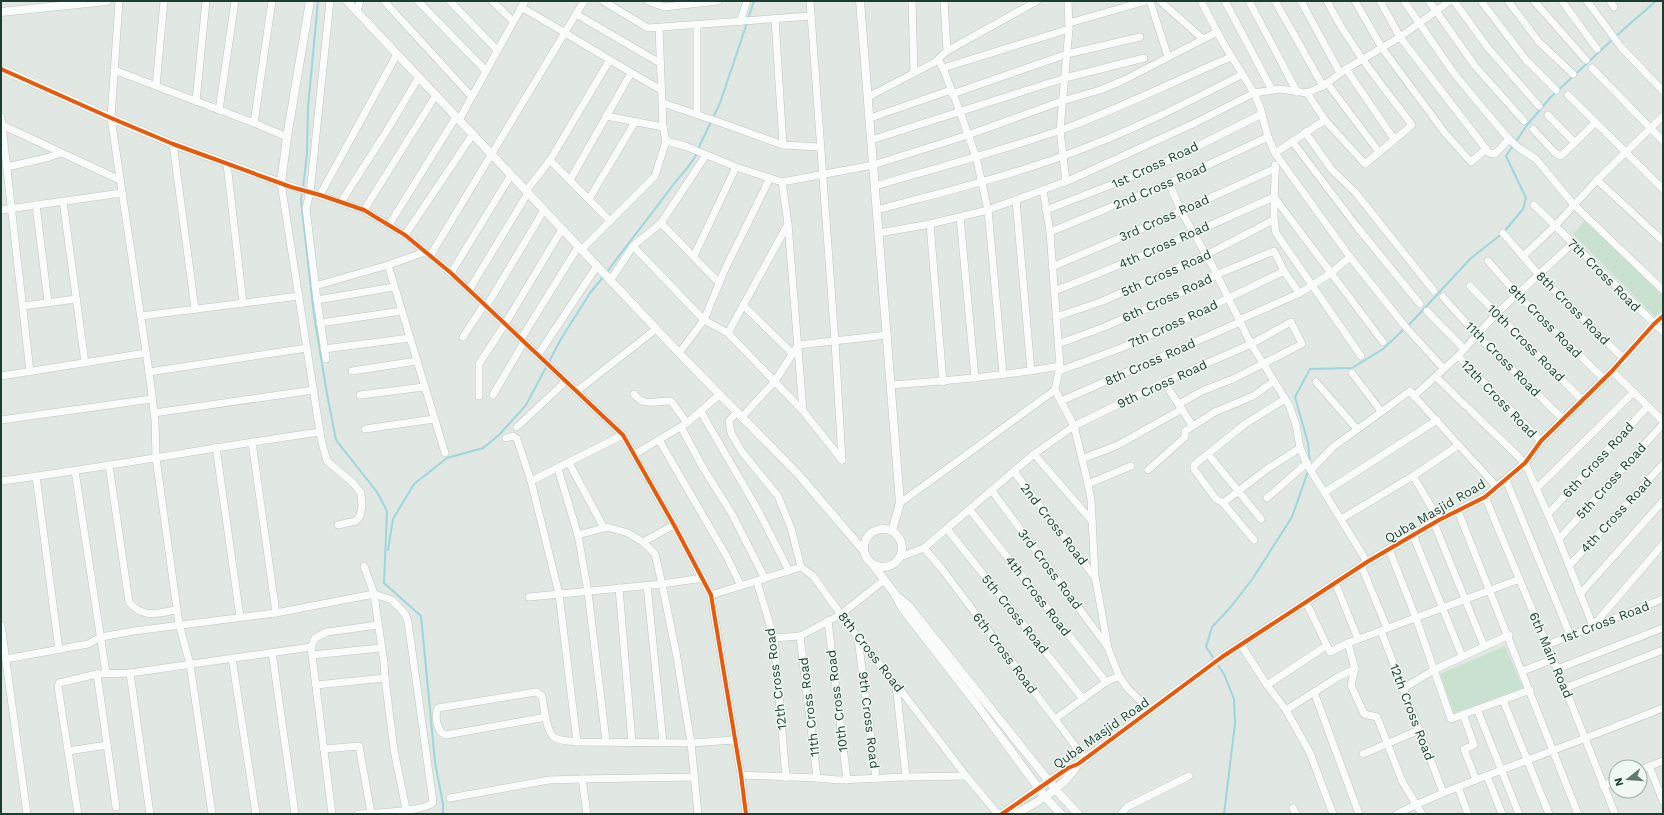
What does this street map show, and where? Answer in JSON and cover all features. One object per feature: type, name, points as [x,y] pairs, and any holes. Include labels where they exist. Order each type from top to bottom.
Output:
[{"type":"street","points":[[1,12],[107,1]]},
{"type":"street","points":[[119,1],[111,118],[149,372],[154,413],[156,458],[179,624],[190,664],[212,814]]},
{"type":"street","points":[[156,86],[164,1]]},
{"type":"street","points":[[196,101],[206,1]]},
{"type":"street","points":[[219,110],[235,1]]},
{"type":"street","points":[[254,123],[272,1]]},
{"type":"street","points":[[310,1],[287,137],[281,184],[320,432],[327,461],[361,493],[362,506],[360,516],[356,521],[338,525]]},
{"type":"street","points":[[326,359],[315,286],[306,208],[330,1]]},
{"type":"street","points":[[347,1],[679,354],[804,481],[863,550],[868,562],[873,565],[886,568],[892,566],[900,556],[902,545],[900,539],[892,531],[880,528],[870,533],[864,544],[863,550]]},
{"type":"street","points":[[357,11],[360,1]]},
{"type":"street","points":[[384,1],[472,97]]},
{"type":"street","points":[[418,1],[486,71]]},
{"type":"street","points":[[450,1],[497,50]]},
{"type":"street","points":[[492,1],[512,21]]},
{"type":"street","points":[[315,286],[427,254],[491,154],[584,1]]},
{"type":"street","points":[[603,1],[648,28],[811,16]]},
{"type":"street","points":[[648,1],[664,7],[718,1]]},
{"type":"street","points":[[742,22],[747,1]]},
{"type":"street","points":[[634,246],[704,320],[728,333],[775,381],[804,412],[842,460],[835,342],[810,1]]},
{"type":"street","points":[[860,1],[900,502],[892,531]]},
{"type":"street","points":[[912,1],[914,73]]},
{"type":"street","points":[[944,1],[947,52]]},
{"type":"street","points":[[868,97],[938,60],[947,52],[1037,1]]},
{"type":"street","points":[[1066,182],[1060,130],[1069,26],[1068,1]]},
{"type":"street","points":[[943,68],[1146,1]]},
{"type":"street","points":[[1150,1],[1168,57]]},
{"type":"street","points":[[1160,1],[1203,39]]},
{"type":"street","points":[[1200,1],[1231,57],[1254,94],[1262,114],[1268,137],[1275,153],[1350,257],[1409,331],[1443,368]]},
{"type":"street","points":[[1225,1],[1272,90]]},
{"type":"street","points":[[1249,1],[1297,92]]},
{"type":"street","points":[[1275,1],[1325,84],[1379,152]]},
{"type":"street","points":[[1301,1],[1343,71],[1394,139]]},
{"type":"street","points":[[1307,94],[1325,120],[1365,164],[1412,125],[1335,18],[1327,1]]},
{"type":"street","points":[[1355,1],[1382,48],[1446,133],[1471,162],[1486,149]]},
{"type":"street","points":[[1380,1],[1400,37],[1486,149],[1491,154],[1496,153],[1510,140]]},
{"type":"street","points":[[1404,1],[1453,72],[1510,140],[1536,159],[1574,205],[1663,290]]},
{"type":"street","points":[[1429,1],[1476,66],[1524,121]]},
{"type":"street","points":[[879,233],[930,224],[988,210],[1066,182],[1198,122],[1254,94],[1280,89],[1307,94],[1400,37],[1450,1]]},
{"type":"street","points":[[1454,1],[1488,48],[1539,106]]},
{"type":"street","points":[[1481,1],[1526,60],[1556,90]]},
{"type":"street","points":[[1508,1],[1539,42],[1572,74]]},
{"type":"street","points":[[1534,1],[1586,60]]},
{"type":"street","points":[[1562,1],[1597,50]]},
{"type":"street","points":[[1587,1],[1621,47],[1663,91]]},
{"type":"street","points":[[389,225],[472,97],[512,21],[523,4],[609,61],[662,90]]},
{"type":"street","points":[[576,14],[660,63]]},
{"type":"street","points":[[775,19],[783,146]]},
{"type":"street","points":[[697,25],[700,115]]},
{"type":"street","points":[[492,395],[580,248],[610,221],[655,176],[666,141],[663,127],[659,28]]},
{"type":"street","points":[[666,141],[685,146],[736,167],[782,182],[873,165],[968,135],[1062,101],[1100,90],[1124,80],[1217,32]]},
{"type":"street","points":[[870,118],[1067,54],[1140,37]]},
{"type":"street","points":[[320,195],[397,54]]},
{"type":"street","points":[[875,186],[976,157],[1060,130],[1135,101],[1180,79],[1231,57]]},
{"type":"street","points":[[871,140],[1065,78],[1144,58]]},
{"type":"street","points":[[938,60],[943,68],[976,157],[988,210],[1003,374]]},
{"type":"street","points":[[469,290],[527,192],[550,160],[609,61]]},
{"type":"street","points":[[1592,68],[1649,129],[1663,141]]},
{"type":"street","points":[[1,69],[173,144],[281,184],[364,210],[405,235],[451,273],[623,435],[635,454],[711,595],[741,775],[746,814]]},
{"type":"street","points":[[114,70],[287,137]]},
{"type":"street","points":[[570,180],[631,73]]},
{"type":"street","points":[[877,210],[982,182],[1063,157],[1149,122],[1242,75]]},
{"type":"street","points":[[341,202],[419,77]]},
{"type":"street","points":[[364,210],[436,95]]},
{"type":"street","points":[[1568,95],[1663,189]]},
{"type":"street","points":[[663,103],[783,146],[820,147]]},
{"type":"street","name":"1st Cross Road","points":[[1046,210],[1156,166],[1262,114]]},
{"type":"street","points":[[1548,115],[1575,143]]},
{"type":"street","points":[[606,116],[663,127]]},
{"type":"street","points":[[1523,256],[1555,226],[1597,180],[1663,116]]},
{"type":"street","points":[[1,117],[30,372]]},
{"type":"street","points":[[1275,153],[1325,120]]},
{"type":"street","points":[[589,199],[635,122]]},
{"type":"street","points":[[1533,129],[1555,153],[1561,156],[1595,123]]},
{"type":"street","points":[[2,125],[120,180]]},
{"type":"street","points":[[1305,132],[1332,170],[1355,192],[1434,291]]},
{"type":"street","points":[[405,235],[473,134]]},
{"type":"street","name":"2nd Cross Road","points":[[1050,232],[1169,184],[1268,137]]},
{"type":"street","points":[[1292,141],[1372,246],[1420,304]]},
{"type":"street","points":[[173,144],[195,309]]},
{"type":"street","points":[[7,167],[50,157],[60,153]]},
{"type":"street","points":[[1275,153],[1276,168],[1273,220],[1276,233],[1361,356]]},
{"type":"street","points":[[609,280],[634,246],[661,223],[706,155]]},
{"type":"street","points":[[550,160],[610,221]]},
{"type":"street","points":[[227,164],[243,303]]},
{"type":"street","points":[[694,256],[736,167]]},
{"type":"street","name":"3rd Cross Road","points":[[1052,267],[1276,168]]},
{"type":"street","points":[[451,273],[511,175]]},
{"type":"street","points":[[679,354],[704,320],[719,284],[770,178]]},
{"type":"street","points":[[1597,180],[1663,241]]},
{"type":"street","points":[[782,182],[788,224],[804,412]]},
{"type":"street","name":"12th Cross Road","points":[[1169,184],[1181,211],[1206,255],[1251,344],[1285,400],[1296,426],[1300,448],[1309,467],[1341,519],[1364,563],[1402,689],[1443,792]]},
{"type":"street","points":[[900,502],[1054,390],[1060,368],[1050,232],[1043,190]]},
{"type":"street","points":[[1,210],[122,193]]},
{"type":"street","points":[[1274,197],[1383,342]]},
{"type":"street","name":"4th Cross Road","points":[[1054,291],[1157,250],[1193,232],[1274,197]]},
{"type":"street","points":[[1016,200],[1031,371]]},
{"type":"street","points":[[63,201],[85,363]]},
{"type":"street","points":[[36,205],[48,302]]},
{"type":"street","name":"7th Cross Road","points":[[1534,206],[1663,332]]},
{"type":"street","points":[[463,337],[485,306],[544,210]]},
{"type":"street","points":[[960,217],[975,378]]},
{"type":"street","name":"5th Cross Road","points":[[1056,317],[1103,301],[1206,255],[1273,220]]},
{"type":"street","points":[[661,223],[719,284]]},
{"type":"street","points":[[728,333],[788,224]]},
{"type":"street","points":[[930,224],[943,382]]},
{"type":"street","points":[[479,396],[479,364],[562,229]]},
{"type":"street","name":"8th Cross Road","points":[[1503,233],[1539,275],[1624,359]]},
{"type":"street","points":[[1414,396],[1436,377],[1443,368],[1458,356],[1496,314],[1573,243]]},
{"type":"street","name":"6th Cross Road","points":[[1058,344],[1104,327],[1216,275],[1229,272],[1274,251],[1284,271]]},
{"type":"street","name":"8th Cross Road","points":[[1061,401],[1299,293],[1331,273],[1350,257]]},
{"type":"street","name":"9th Cross Road","points":[[1488,261],[1518,295],[1604,379]]},
{"type":"street","points":[[388,265],[445,453]]},
{"type":"street","points":[[540,356],[598,268]]},
{"type":"street","points":[[1284,271],[1299,293]]},
{"type":"street","name":"7th Cross Road","points":[[891,385],[943,382],[1060,368],[1122,348],[1284,271]]},
{"type":"street","name":"10th Cross Road","points":[[1470,286],[1582,400]]},
{"type":"street","points":[[317,300],[394,287]]},
{"type":"street","points":[[141,316],[299,296]]},
{"type":"street","name":"11th Cross Road","points":[[1444,297],[1476,335],[1564,420]]},
{"type":"street","points":[[22,306],[76,299]]},
{"type":"street","points":[[743,305],[792,354]]},
{"type":"street","points":[[320,323],[402,311]]},
{"type":"street","points":[[1427,311],[1464,349]]},
{"type":"street","name":"Quba Masjid Road","points":[[1002,814],[1068,768],[1078,764],[1222,657],[1335,582],[1364,563],[1436,522],[1485,497],[1525,463],[1541,441],[1564,420],[1624,359],[1654,324],[1663,316]]},
{"type":"street","name":"9th Cross Road","points":[[924,548],[1034,454],[1074,426],[1164,382],[1251,344],[1291,322],[1302,344],[1263,364]]},
{"type":"street","points":[[577,391],[656,329]]},
{"type":"street","points":[[798,345],[887,335]]},
{"type":"street","points":[[324,350],[410,338]]},
{"type":"street","points":[[711,595],[757,582],[800,567],[791,528],[778,496],[742,452],[731,433],[729,421],[739,415],[775,381],[798,345]]},
{"type":"street","points":[[149,372],[307,348]]},
{"type":"street","points":[[1,376],[146,353]]},
{"type":"street","name":"12th Cross Road","points":[[1458,356],[1541,441]]},
{"type":"street","points":[[352,371],[417,361]]},
{"type":"street","points":[[1082,459],[1118,445],[1181,407],[1202,391],[1263,364]]},
{"type":"street","points":[[1612,371],[1663,421]]},
{"type":"street","points":[[1352,373],[1381,411]]},
{"type":"street","points":[[1436,377],[1525,463],[1559,538],[1592,626],[1663,544]]},
{"type":"street","points":[[517,427],[566,381]]},
{"type":"street","points":[[1148,470],[1185,437],[1185,431],[1192,425],[1215,412],[1253,396],[1274,381]]},
{"type":"street","points":[[1164,382],[1192,425]]},
{"type":"street","points":[[1316,382],[1357,429]]},
{"type":"street","points":[[360,395],[424,387]]},
{"type":"street","points":[[154,413],[314,390]]},
{"type":"street","points":[[1054,390],[1074,426],[1088,484],[1092,521],[1094,576],[1108,648],[1119,676],[1128,688],[1150,710]]},
{"type":"street","points":[[1267,498],[1381,411],[1410,391],[1497,487]]},
{"type":"street","points":[[1537,488],[1634,392]]},
{"type":"street","points":[[634,394],[637,399],[644,403],[662,400],[671,401],[684,425],[702,466],[732,514],[765,579]]},
{"type":"street","points":[[635,454],[684,425],[719,395]]},
{"type":"street","points":[[1,420],[152,400]]},
{"type":"street","points":[[1254,540],[1223,503],[1218,501],[1194,469],[1194,465],[1245,424],[1285,400]]},
{"type":"street","name":"6th Cross Road","points":[[1548,514],[1648,406]]},
{"type":"street","points":[[701,412],[759,512],[789,571]]},
{"type":"street","points":[[365,429],[434,419]]},
{"type":"street","points":[[1325,492],[1437,420]]},
{"type":"street","name":"5th Cross Road","points":[[1559,538],[1663,424]]},
{"type":"street","points":[[1,481],[75,471],[216,447],[320,432]]},
{"type":"street","points":[[531,481],[558,469],[623,435]]},
{"type":"street","points":[[506,438],[512,436],[517,439],[531,481],[559,594],[577,742]]},
{"type":"street","points":[[660,440],[727,556],[741,586]]},
{"type":"street","points":[[252,442],[276,613]]},
{"type":"street","points":[[1341,519],[1413,476],[1459,445]]},
{"type":"street","points":[[216,447],[240,617]]},
{"type":"street","points":[[1223,503],[1238,490],[1286,456],[1300,448]]},
{"type":"street","points":[[1034,454],[1092,521]]},
{"type":"street","points":[[1208,454],[1262,519]]},
{"type":"street","points":[[569,463],[604,528]]},
{"type":"street","name":"4th Cross Road","points":[[1569,566],[1663,464]]},
{"type":"street","points":[[109,465],[129,602],[139,612],[148,614],[177,610]]},
{"type":"street","points":[[1088,484],[1131,466]]},
{"type":"street","points":[[558,469],[578,535],[588,592],[606,742]]},
{"type":"street","points":[[75,471],[106,673]]},
{"type":"street","name":"2nd Cross Road","points":[[1014,472],[1094,576]]},
{"type":"street","points":[[36,476],[59,650]]},
{"type":"street","points":[[1413,476],[1436,522],[1484,646]]},
{"type":"street","points":[[1506,480],[1570,635]]},
{"type":"street","name":"3rd Cross Road","points":[[992,491],[1108,648]]},
{"type":"street","name":"6th Main Road","points":[[1485,497],[1553,658],[1615,814]]},
{"type":"street","points":[[1580,594],[1663,501]]},
{"type":"street","name":"4th Cross Road","points":[[970,510],[1106,682]]},
{"type":"street","points":[[1458,510],[1523,671],[1578,814]]},
{"type":"street","points":[[642,542],[674,525]]},
{"type":"street","points":[[578,535],[607,527],[628,533],[642,542],[654,554],[662,584],[691,743],[698,814]]},
{"type":"street","name":"5th Cross Road","points":[[947,529],[1083,699]]},
{"type":"street","points":[[1412,536],[1462,656]]},
{"type":"street","points":[[900,556],[924,548]]},
{"type":"street","name":"6th Cross Road","points":[[924,548],[942,569],[1085,759]]},
{"type":"street","points":[[1389,549],[1416,618],[1451,718],[1530,690]]},
{"type":"street","points":[[873,565],[895,594],[902,608],[975,702],[1045,797],[1062,814]]},
{"type":"street","points":[[364,566],[374,594],[394,750],[406,812]]},
{"type":"street","name":"8th Cross Road","points":[[800,567],[813,576],[840,615],[896,684],[966,776],[998,814]]},
{"type":"street","points":[[529,597],[662,584],[703,578]]},
{"type":"street","points":[[1306,602],[1330,652],[1348,643],[1520,579]]},
{"type":"street","points":[[774,638],[800,636],[840,615],[884,580]]},
{"type":"street","name":"12th Cross Road","points":[[757,582],[774,638],[786,778]]},
{"type":"street","points":[[1335,582],[1358,640]]},
{"type":"street","points":[[647,585],[662,742]]},
{"type":"street","points":[[619,588],[632,742]]},
{"type":"street","points":[[6,659],[88,644],[101,637],[179,624],[276,613],[374,594],[392,600],[405,614],[408,622],[433,802],[427,806],[406,812],[358,814]]},
{"type":"street","points":[[895,594],[908,605],[1056,790],[1078,814]]},
{"type":"street","name":"1st Cross Road","points":[[1547,645],[1663,599]]},
{"type":"street","name":"10th Cross Road","points":[[828,621],[847,780]]},
{"type":"street","points":[[1,625],[27,814]]},
{"type":"street","points":[[332,814],[310,647],[316,638],[327,632],[378,625]]},
{"type":"street","points":[[1557,669],[1663,628]]},
{"type":"street","name":"11th Cross Road","points":[[800,636],[817,778]]},
{"type":"street","points":[[1402,689],[1434,670],[1462,656],[1509,636]]},
{"type":"street","name":"9th Cross Road","points":[[858,638],[876,778]]},
{"type":"street","points":[[1348,643],[1355,669],[1351,685],[1364,714],[1377,716],[1402,781],[1422,814]]},
{"type":"street","points":[[1240,645],[1286,710],[1310,753],[1333,814]]},
{"type":"street","points":[[1267,685],[1326,646]]},
{"type":"street","points":[[78,814],[58,685],[62,682],[97,674],[130,673],[310,647]]},
{"type":"street","points":[[312,655],[381,648]]},
{"type":"street","points":[[1565,688],[1663,650]]},
{"type":"street","points":[[272,652],[295,814]]},
{"type":"street","points":[[232,658],[256,814]]},
{"type":"street","points":[[1523,671],[1553,658]]},
{"type":"street","points":[[1286,710],[1338,677],[1355,669]]},
{"type":"street","points":[[130,673],[150,814]]},
{"type":"street","points":[[97,674],[116,807]]},
{"type":"street","points":[[1055,719],[1106,682],[1119,676]]},
{"type":"street","points":[[316,685],[384,678]]},
{"type":"street","points":[[896,684],[906,777]]},
{"type":"street","points":[[546,717],[446,735],[438,729],[436,715],[438,708],[536,692],[542,696],[546,717],[548,728],[553,736],[577,742],[691,743],[734,740]]},
{"type":"street","points":[[1314,692],[1359,814]]},
{"type":"street","points":[[1503,700],[1548,814]]},
{"type":"street","points":[[1398,814],[1443,792],[1586,739],[1663,708]]},
{"type":"street","points":[[1477,709],[1519,814]]},
{"type":"street","points":[[1463,714],[1474,745],[1464,749],[1476,780]]},
{"type":"street","points":[[1363,754],[1419,730]]},
{"type":"street","points":[[68,751],[107,745]]},
{"type":"street","points":[[324,749],[359,746],[371,813]]},
{"type":"street","points":[[1663,761],[1650,766],[1663,801]]},
{"type":"street","name":"Quba Masjid Road","points":[[1016,814],[1056,790],[1072,774],[1078,764]]},
{"type":"street","points":[[741,775],[847,780],[966,776]]},
{"type":"street","points":[[1121,814],[1127,807],[1189,776]]},
{"type":"street","points":[[1487,776],[1502,814]]},
{"type":"street","points":[[450,798],[549,780],[582,778],[694,777]]},
{"type":"street","points":[[582,778],[587,814]]},
{"type":"street","points":[[1603,786],[1608,784]]},
{"type":"street","points":[[1458,787],[1468,814]]},
{"type":"green space","points":[[1585,220],[1663,296],[1663,309],[1655,317],[1573,234]]},
{"type":"green space","points":[[1505,646],[1523,688],[1454,713],[1440,674]]},
{"type":"waterway","points":[[303,188],[307,153],[308,107],[318,1]]},
{"type":"waterway","points":[[748,19],[754,1]]},
{"type":"waterway","points":[[1616,36],[1656,1]]},
{"type":"waterway","points":[[698,149],[720,103],[747,23]]},
{"type":"waterway","points":[[1408,326],[1471,258],[1503,233],[1523,209],[1526,198],[1506,156],[1527,125],[1551,97],[1613,39]]},
{"type":"waterway","points":[[607,272],[689,166],[697,153]]},
{"type":"waterway","points":[[302,192],[301,200],[314,315],[336,440],[377,492],[387,511],[384,583],[421,616],[435,762],[443,804],[443,814]]},
{"type":"waterway","points":[[388,550],[393,519],[414,484],[447,458],[483,448],[499,435],[526,405],[561,339],[590,293],[604,276]]},
{"type":"waterway","points":[[1310,463],[1308,443],[1295,397],[1310,369],[1352,368],[1383,349],[1404,329]]},
{"type":"waterway","points":[[1215,660],[1206,647],[1212,627],[1230,608],[1253,578],[1292,517],[1308,471]]},
{"type":"waterway","points":[[1217,664],[1224,674],[1234,699],[1235,724],[1224,814]]},
{"type":"cycle path","points":[[1,69],[173,144],[291,187],[364,210],[405,235],[451,273],[623,435],[674,525],[711,595],[741,775],[746,814]]},
{"type":"cycle path","points":[[1002,814],[1068,768],[1078,764],[1222,657],[1367,562],[1439,520],[1485,497],[1525,463],[1541,441],[1612,371],[1663,316]]}]
